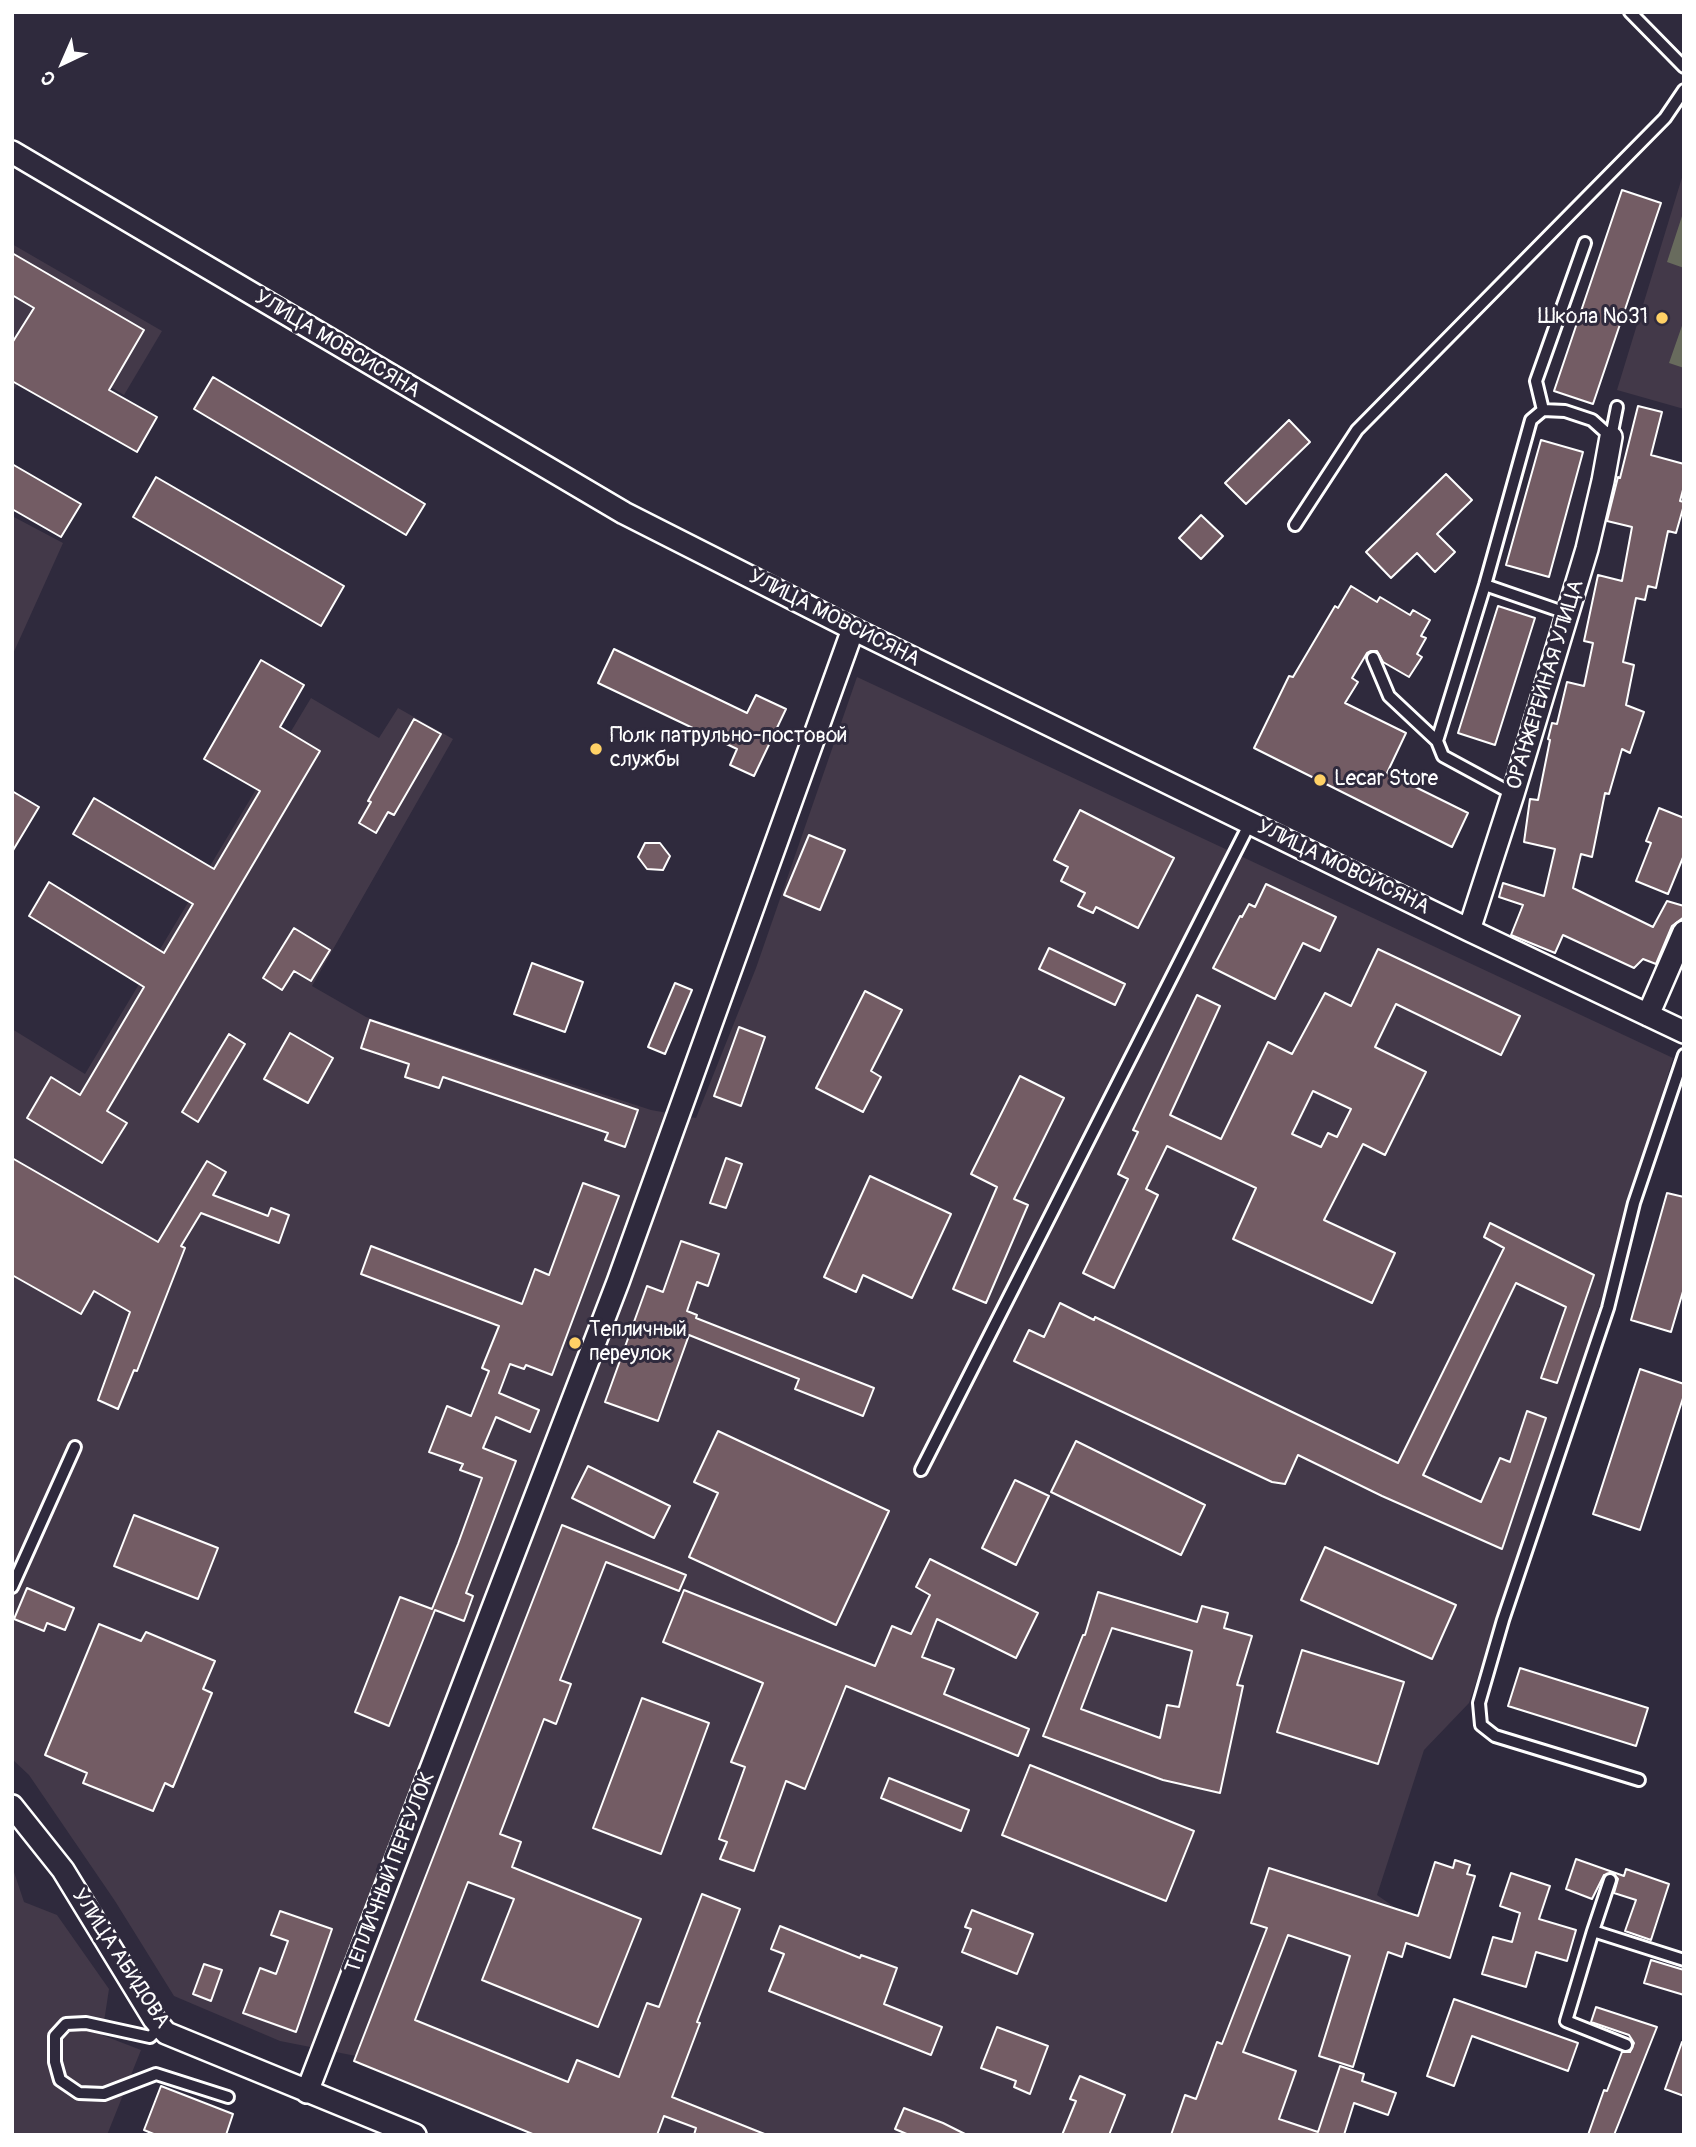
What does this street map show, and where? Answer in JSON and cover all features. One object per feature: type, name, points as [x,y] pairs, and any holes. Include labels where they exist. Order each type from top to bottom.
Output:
[{"type":"street","name":"УЛИЦА МОВСИСЯНА","points":[[12,152],[624,513],[853,629],[1684,1032]]},
{"type":"street","name":"ОРАНЖЕРЕЙНАЯ УЛИЦА","points":[[1469,930],[1514,794],[1587,549],[1611,437]]},
{"type":"street","name":"ТЕПЛИЧНЫЙ ПЕРЕУЛОК","points":[[307,2092],[618,1282],[853,629]]},
{"type":"street","points":[[1648,1015],[1684,932]]},
{"type":"street","name":"УЛИЦА АБИДОВА","points":[[12,1806],[63,1870],[160,2027],[171,2036],[415,2135]]},
{"type":"lane","points":[[1630,12],[1684,66]]},
{"type":"lane","points":[[1296,525],[1357,429],[1665,118],[1684,90]]},
{"type":"lane","points":[[1543,410],[1536,380],[1586,243]]},
{"type":"lane","points":[[1611,437],[1617,407]]},
{"type":"lane","points":[[1437,741],[1485,585],[1531,420],[1543,410],[1565,411],[1592,420],[1611,437]]},
{"type":"lane","points":[[1485,585],[1566,613]]},
{"type":"lane","points":[[1374,658],[1389,696],[1437,741],[1443,755],[1514,794]]},
{"type":"lane","points":[[921,1470],[1250,823]]},
{"type":"lane","points":[[1639,1780],[1495,1736],[1481,1725],[1479,1703],[1503,1619],[1608,1308],[1634,1203],[1684,1055]]},
{"type":"lane","points":[[12,1587],[75,1447]]},
{"type":"lane","points":[[1610,1880],[1566,2021],[1626,2045]]},
{"type":"lane","points":[[1593,1931],[1684,1960]]},
{"type":"lane","points":[[160,2027],[150,2038],[86,2023],[66,2024],[55,2036],[55,2062],[60,2080],[79,2093],[104,2094],[156,2074],[228,2097]]},
{"type":"shaded area","name":"Школа №31","points":[[1684,171],[1684,409],[1617,390]]},
{"type":"shaded area","points":[[12,244],[162,331],[124,395],[41,346],[12,393]]},
{"type":"shaded area","points":[[12,516],[63,543],[12,656]]},
{"type":"shaded area","points":[[857,677],[1673,1058],[1582,1365],[1469,1703],[1424,1750],[1377,1895],[1400,1911],[1350,2078],[1337,2075],[1317,2135],[568,2135],[356,2056],[280,2041],[174,1996],[115,1901],[29,1775],[12,1759],[12,1029],[85,1074],[311,698],[379,738],[398,708],[453,739],[312,986],[366,1017],[651,1110],[696,1118],[756,968]]},
{"type":"shaded area","points":[[12,1866],[24,1902],[57,1915],[109,1989],[102,2035],[141,2050],[107,2135],[12,2135]]},
{"type":"green space","points":[[1684,210],[1684,268],[1667,262]]},
{"type":"green space","points":[[1684,320],[1684,368],[1669,363]]},
{"type":"building","points":[[1622,190],[1661,203],[1593,404],[1554,391]]},
{"type":"building","points":[[12,253],[144,330],[109,390],[157,417],[137,452],[12,381],[12,343],[34,308],[12,295]]},
{"type":"building","points":[[213,377],[425,504],[406,535],[194,409]]},
{"type":"building","points":[[1638,406],[1662,412],[1651,455],[1684,464],[1684,486],[1680,501],[1684,502],[1684,505],[1676,533],[1668,531],[1656,588],[1648,586],[1645,600],[1636,598],[1623,662],[1634,665],[1626,705],[1644,712],[1630,753],[1622,749],[1609,794],[1605,793],[1592,857],[1581,854],[1573,888],[1653,927],[1667,901],[1684,906],[1684,917],[1672,926],[1656,964],[1643,959],[1634,968],[1563,935],[1555,953],[1511,935],[1523,905],[1499,897],[1503,883],[1544,896],[1555,849],[1524,842],[1530,799],[1538,800],[1550,740],[1548,739],[1552,723],[1557,724],[1567,682],[1584,686],[1593,643],[1584,641],[1598,575],[1622,581],[1632,527],[1607,521]]},
{"type":"building","points":[[1289,420],[1310,442],[1246,504],[1225,483]]},
{"type":"building","points":[[1541,440],[1583,452],[1549,577],[1506,565]]},
{"type":"building","points":[[12,464],[81,504],[61,537],[12,509]]},
{"type":"building","points":[[1446,474],[1472,500],[1437,534],[1455,552],[1435,572],[1417,553],[1391,578],[1366,552]]},
{"type":"building","points":[[156,477],[344,586],[321,626],[133,517]]},
{"type":"building","points":[[1201,515],[1223,536],[1201,559],[1179,538]]},
{"type":"building","points":[[1351,586],[1377,602],[1380,597],[1410,615],[1413,610],[1430,620],[1421,636],[1426,638],[1417,654],[1422,657],[1409,677],[1383,662],[1377,651],[1371,651],[1367,653],[1352,678],[1358,682],[1345,703],[1406,733],[1387,773],[1468,813],[1452,847],[1254,748],[1289,676],[1293,677],[1335,606],[1338,608]]},
{"type":"building","points":[[1498,606],[1535,618],[1495,745],[1458,733]]},
{"type":"building","points":[[614,649],[747,713],[756,695],[786,709],[754,776],[730,765],[737,749],[598,683]]},
{"type":"building","points":[[261,660],[304,685],[280,727],[320,751],[107,1111],[127,1123],[102,1163],[27,1118],[51,1077],[80,1095],[144,987],[29,916],[49,882],[164,953],[193,904],[73,834],[94,798],[214,869],[260,791],[204,759]]},
{"type":"building","points":[[414,719],[441,734],[394,815],[388,812],[376,833],[359,823],[371,802],[368,801]]},
{"type":"building","points":[[12,791],[39,807],[12,852]]},
{"type":"building","points":[[1659,808],[1684,818],[1684,855],[1668,894],[1636,881],[1651,843],[1646,841]]},
{"type":"building","points":[[1080,810],[1174,858],[1138,928],[1096,907],[1093,913],[1078,906],[1085,893],[1061,881],[1068,867],[1054,860]]},
{"type":"building","points":[[809,835],[845,850],[820,910],[784,895]]},
{"type":"building","points":[[645,843],[660,843],[670,856],[663,870],[647,869],[638,857]]},
{"type":"building","points":[[1266,884],[1336,917],[1320,951],[1303,943],[1275,999],[1213,968],[1240,916],[1242,917],[1249,904],[1255,907]]},
{"type":"building","points":[[294,928],[330,950],[311,981],[294,971],[282,990],[263,978]]},
{"type":"building","points":[[1049,948],[1125,984],[1115,1005],[1039,969]]},
{"type":"building","points":[[1378,949],[1520,1016],[1501,1055],[1396,1004],[1375,1047],[1426,1072],[1385,1155],[1363,1144],[1324,1220],[1395,1253],[1372,1303],[1233,1239],[1256,1188],[1167,1146],[1146,1189],[1158,1195],[1114,1288],[1083,1273],[1128,1179],[1118,1174],[1138,1132],[1133,1130],[1197,995],[1220,1006],[1170,1115],[1221,1139],[1268,1042],[1292,1054],[1325,993],[1351,1006]],"holes":[[[1313,1091],[1351,1109],[1337,1137],[1328,1133],[1321,1147],[1292,1134]]]},
{"type":"building","points":[[532,963],[583,982],[565,1032],[514,1014]]},
{"type":"building","points":[[675,983],[692,990],[665,1054],[648,1047]]},
{"type":"building","points":[[865,991],[902,1010],[871,1071],[881,1077],[863,1112],[816,1088]]},
{"type":"building","points":[[370,1020],[638,1110],[625,1147],[605,1140],[608,1133],[443,1077],[439,1088],[405,1077],[409,1064],[361,1048]]},
{"type":"building","points":[[739,1027],[765,1037],[741,1106],[714,1096]]},
{"type":"building","points":[[290,1033],[333,1058],[308,1103],[264,1079]]},
{"type":"building","points":[[229,1034],[245,1044],[198,1122],[182,1112]]},
{"type":"building","points":[[1020,1076],[1064,1098],[1014,1199],[1028,1205],[986,1303],[953,1289],[997,1187],[971,1174]]},
{"type":"building","points":[[12,1158],[158,1242],[207,1161],[226,1172],[213,1195],[268,1216],[271,1208],[289,1215],[279,1243],[201,1213],[181,1246],[185,1248],[137,1371],[134,1370],[118,1409],[98,1400],[130,1312],[94,1291],[81,1314],[12,1275]]},
{"type":"building","points":[[726,1158],[742,1164],[726,1208],[710,1203]]},
{"type":"building","points":[[870,1176],[951,1214],[912,1298],[863,1275],[856,1292],[824,1277]]},
{"type":"building","points":[[583,1183],[619,1196],[552,1375],[526,1365],[524,1369],[510,1364],[499,1393],[539,1410],[530,1432],[496,1417],[483,1448],[516,1461],[466,1593],[473,1596],[464,1621],[435,1610],[389,1726],[355,1712],[400,1597],[432,1609],[458,1544],[482,1478],[460,1470],[463,1464],[429,1452],[447,1406],[471,1416],[489,1371],[482,1368],[499,1326],[361,1274],[371,1246],[522,1304],[535,1269],[549,1275]]},
{"type":"building","points":[[1667,1193],[1684,1197],[1684,1288],[1671,1332],[1631,1320]]},
{"type":"building","points":[[1490,1223],[1594,1275],[1557,1383],[1541,1378],[1566,1307],[1516,1283],[1423,1475],[1481,1502],[1500,1458],[1510,1462],[1527,1411],[1546,1418],[1502,1549],[1298,1455],[1285,1484],[1272,1482],[1014,1361],[1029,1330],[1044,1337],[1060,1303],[1094,1320],[1095,1317],[1398,1463],[1504,1248],[1484,1237]]},
{"type":"building","points":[[681,1241],[719,1254],[708,1286],[697,1282],[687,1311],[697,1315],[696,1318],[874,1388],[863,1416],[795,1389],[799,1379],[689,1335],[658,1421],[605,1402],[647,1286],[663,1292]]},
{"type":"building","points":[[1640,1369],[1684,1384],[1684,1395],[1640,1530],[1593,1514]]},
{"type":"building","points":[[718,1431],[889,1511],[836,1625],[689,1557],[718,1493],[694,1482]]},
{"type":"building","points":[[1076,1441],[1205,1505],[1181,1555],[1051,1492]]},
{"type":"building","points":[[588,1466],[670,1506],[654,1538],[572,1498]]},
{"type":"building","points":[[1015,1480],[1049,1496],[1016,1565],[982,1548]]},
{"type":"building","points":[[134,1515],[218,1548],[198,1599],[114,1566]]},
{"type":"building","points":[[562,1525],[686,1575],[679,1591],[606,1562],[560,1680],[571,1684],[556,1724],[544,1719],[500,1834],[521,1842],[512,1867],[641,1919],[598,2027],[482,1980],[514,1899],[468,1882],[415,2020],[568,2082],[577,2060],[619,2077],[647,2003],[659,2007],[702,1894],[740,1909],[672,2097],[767,2135],[694,2135],[696,2128],[664,2116],[657,2135],[535,2135],[354,2061]]},
{"type":"building","points":[[1325,1547],[1456,1605],[1432,1659],[1301,1600]]},
{"type":"building","points":[[930,1559],[1038,1613],[1016,1658],[937,1619],[922,1657],[954,1669],[944,1694],[1029,1729],[1018,1756],[846,1686],[805,1789],[786,1781],[754,1871],[720,1859],[727,1842],[719,1839],[745,1767],[731,1762],[763,1683],[663,1642],[684,1590],[875,1666],[892,1626],[911,1634],[930,1595],[916,1587]]},
{"type":"building","points":[[27,1588],[74,1608],[65,1630],[47,1623],[44,1631],[14,1619]]},
{"type":"building","points":[[1098,1592],[1197,1622],[1202,1606],[1228,1613],[1224,1628],[1252,1636],[1237,1685],[1243,1686],[1220,1793],[1163,1780],[1043,1736],[1085,1635]],"holes":[[[1112,1628],[1192,1651],[1179,1707],[1167,1705],[1160,1738],[1081,1709]]]},
{"type":"building","points":[[99,1624],[141,1641],[146,1632],[215,1661],[203,1689],[212,1693],[173,1787],[165,1783],[153,1811],[83,1783],[87,1773],[45,1755]]},
{"type":"building","points":[[1302,1650],[1404,1682],[1378,1764],[1277,1732]]},
{"type":"building","points":[[1520,1668],[1648,1708],[1636,1746],[1508,1706]]},
{"type":"building","points":[[642,1698],[709,1723],[661,1854],[593,1828]]},
{"type":"building","points":[[1030,1765],[1194,1831],[1166,1901],[1002,1835]]},
{"type":"building","points":[[889,1778],[969,1810],[961,1831],[881,1798]]},
{"type":"building","points":[[1576,1859],[1624,1876],[1626,1869],[1669,1884],[1651,1940],[1625,1931],[1636,1900],[1614,1893],[1618,1879],[1613,1873],[1604,1875],[1592,1899],[1566,1889]]},
{"type":"building","points":[[1455,1860],[1470,1865],[1467,1874],[1475,1876],[1450,1958],[1406,1943],[1402,1957],[1388,1952],[1353,2067],[1319,2056],[1350,1956],[1288,1935],[1243,2052],[1296,2071],[1279,2119],[1318,2132],[1340,2066],[1364,2074],[1362,2081],[1396,2093],[1388,2115],[1354,2103],[1344,2135],[1171,2135],[1185,2095],[1196,2099],[1217,2042],[1222,2044],[1267,1928],[1251,1923],[1269,1868],[1418,1916],[1435,1862],[1453,1868]]},
{"type":"building","points":[[1511,1873],[1550,1886],[1539,1919],[1576,1930],[1567,1961],[1536,1952],[1526,1987],[1482,1974],[1493,1937],[1512,1942],[1520,1913],[1500,1906]]},
{"type":"building","points":[[972,1910],[1033,1934],[1017,1974],[962,1952],[971,1929],[965,1927]]},
{"type":"building","points":[[280,1911],[332,1929],[296,2032],[243,2013],[260,1968],[276,1974],[288,1941],[271,1935]]},
{"type":"building","points":[[780,1926],[860,1958],[861,1955],[897,1968],[884,2004],[942,2027],[931,2055],[769,1991],[784,1954],[771,1949]]},
{"type":"building","points":[[1651,1960],[1684,1970],[1684,1995],[1644,1983]]},
{"type":"building","points":[[204,1964],[222,1970],[211,2001],[193,1994]]},
{"type":"building","points":[[1454,1999],[1578,2043],[1568,2071],[1472,2036],[1454,2086],[1427,2076]]},
{"type":"building","points":[[1596,2007],[1657,2027],[1614,2135],[1588,2135],[1604,2090],[1607,2091],[1622,2052],[1630,2052],[1634,2043],[1629,2035],[1591,2022]]},
{"type":"building","points":[[997,2027],[1048,2046],[1030,2094],[1014,2087],[1016,2081],[981,2068]]},
{"type":"building","points":[[1682,2042],[1684,2043],[1684,2096],[1665,2089]]},
{"type":"building","points":[[1080,2076],[1125,2095],[1109,2135],[1062,2135],[1076,2101],[1070,2099]]},
{"type":"building","points":[[161,2086],[233,2114],[226,2135],[156,2135],[144,2130]]},
{"type":"building","points":[[904,2108],[967,2135],[909,2135],[895,2129]]},
{"type":"place","name":"Школа №31","points":[[1662,318]]},
{"type":"place","name":"Полк патрульно-постовой службы","points":[[596,749]]},
{"type":"place","name":"Lecar Store","points":[[1320,780]]},
{"type":"place","name":"Тепличный переулок","points":[[575,1343]]}]
